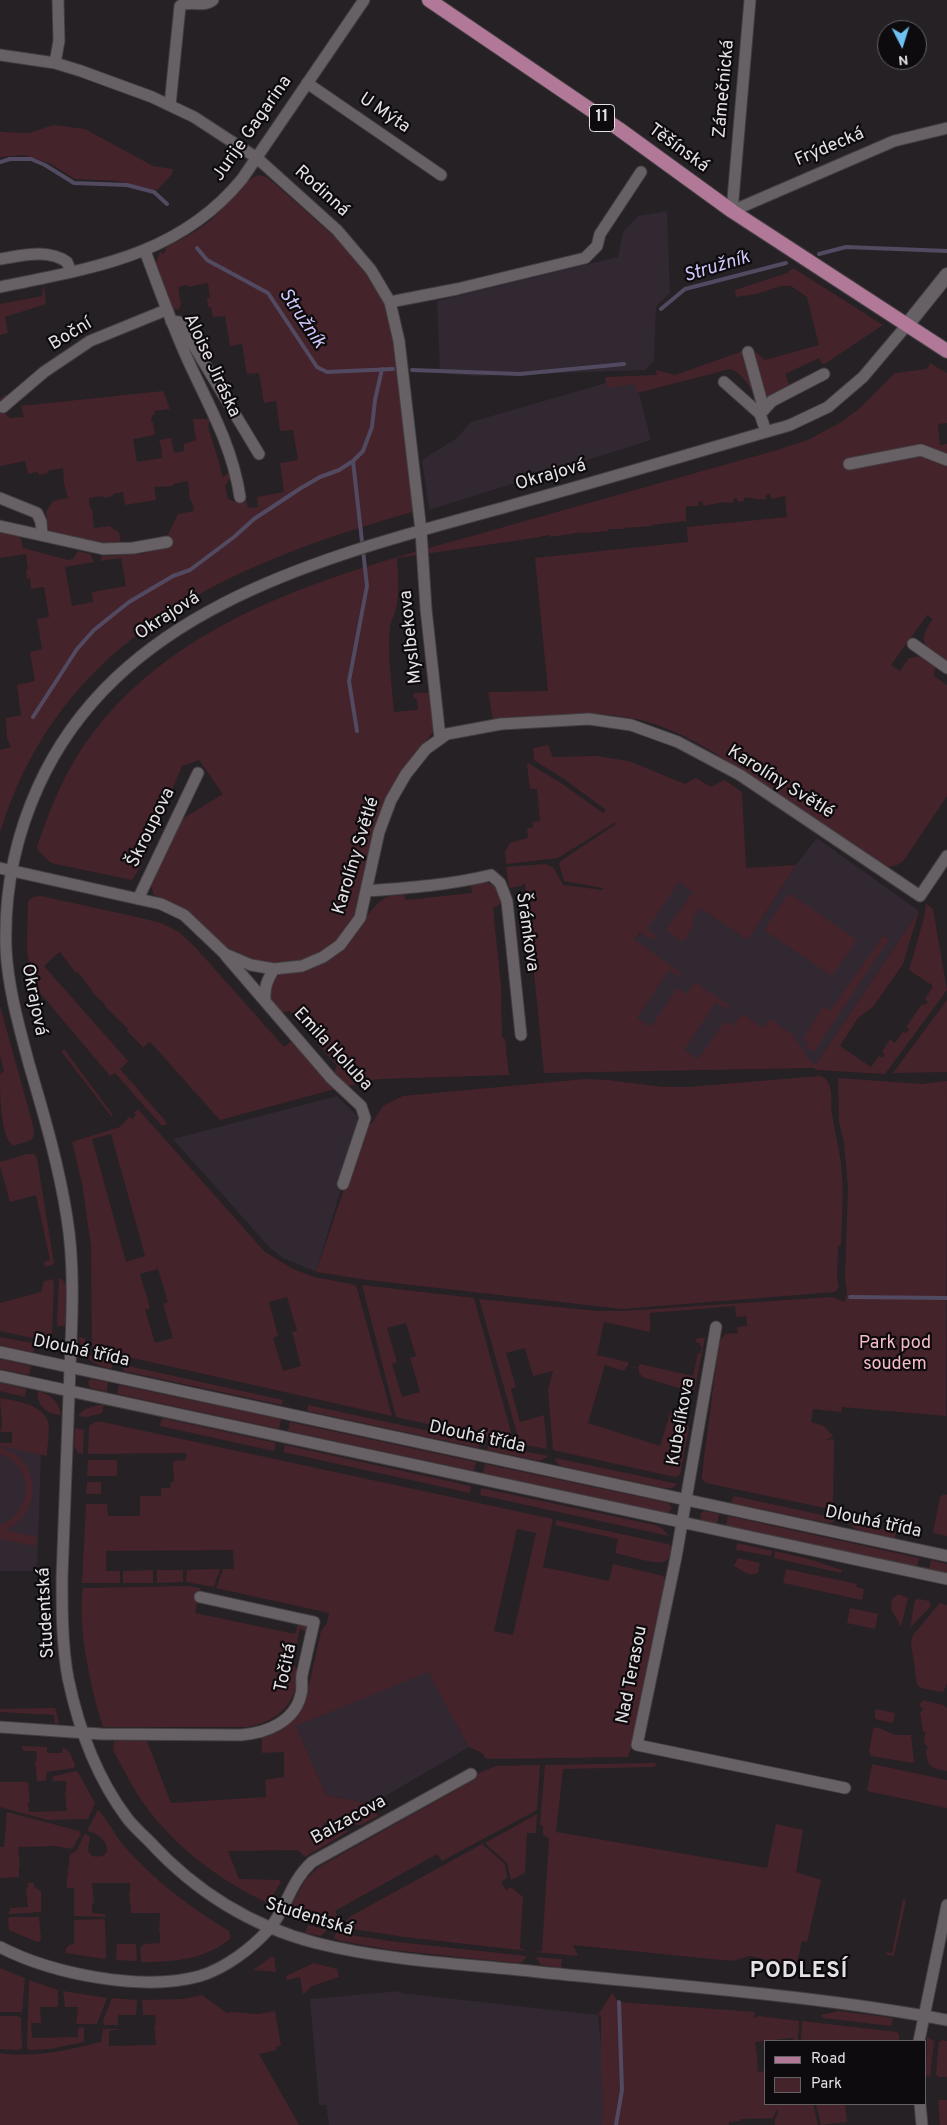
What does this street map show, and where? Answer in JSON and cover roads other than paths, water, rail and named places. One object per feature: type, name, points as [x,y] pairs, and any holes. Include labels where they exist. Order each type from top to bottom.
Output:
[{"type":"main road","name":"Těšínská","points":[[429,0],[619,129],[732,211],[907,325]]},
{"type":"main road","name":"11","points":[[907,325],[947,351]]},
{"type":"street","points":[[55,63],[59,41],[58,0]]},
{"type":"street","points":[[170,104],[180,6],[186,2],[207,3],[212,0]]},
{"type":"street","name":"Jurije Gagarina","points":[[0,287],[72,272],[145,251],[180,233],[206,216],[234,190],[364,0]]},
{"type":"street","name":"Zámečnická","points":[[732,211],[750,0]]},
{"type":"street","name":"Rodinná","points":[[0,54],[55,63],[99,77],[170,104],[194,117],[257,158],[337,230],[371,270],[390,302],[399,341],[421,531]]},
{"type":"street","name":"U Mýta","points":[[307,83],[441,175]]},
{"type":"street","name":"Frýdecká","points":[[732,211],[894,141],[947,128]]},
{"type":"street","points":[[390,302],[457,289],[585,258],[597,246],[600,234],[641,172]]},
{"type":"street","name":"Aloise Jiráska","points":[[145,251],[166,310],[220,427],[235,468],[240,498]]},
{"type":"street","points":[[0,259],[38,254],[51,255],[67,262],[72,272]]},
{"type":"street","points":[[907,325],[947,275]]},
{"type":"street","name":"Boční","points":[[3,407],[44,372],[90,341],[166,310]]},
{"type":"street","points":[[171,321],[179,322],[184,328],[259,454]]},
{"type":"street","name":"Okrajová","points":[[70,1368],[72,1286],[68,1222],[56,1160],[18,1022],[12,991],[6,952],[5,869],[25,816],[51,758],[86,708],[129,664],[192,620],[268,581],[371,544],[790,425],[828,407],[863,377],[907,325]]},
{"type":"street","points":[[748,352],[766,432]]},
{"type":"street","points":[[762,412],[772,401],[824,374]]},
{"type":"street","points":[[724,382],[762,412]]},
{"type":"street","points":[[849,464],[921,450],[947,460]]},
{"type":"street","points":[[0,498],[37,512],[41,518],[42,535]]},
{"type":"street","points":[[0,526],[112,550],[167,542]]},
{"type":"street","name":"Myslbekova","points":[[421,531],[426,609],[440,738]]},
{"type":"street","points":[[912,644],[947,668]]},
{"type":"street","name":"Karolíny Světlé","points":[[5,869],[161,904],[184,915],[225,954],[251,965],[274,969],[302,966],[323,957],[340,945],[360,918],[379,832],[391,800],[406,774],[426,749],[447,734],[501,724],[589,719],[631,726],[678,742],[740,775],[920,896],[947,856]]},
{"type":"street","name":"Škroupova","points":[[138,899],[198,773]]},
{"type":"street","name":"Šrámkova","points":[[366,891],[401,889],[491,875],[500,883],[507,901],[521,1035]]},
{"type":"street","name":"Emila Holuba","points":[[225,954],[331,1078],[361,1106],[365,1118],[343,1184]]},
{"type":"street","points":[[265,1001],[264,990],[267,979],[274,969]]},
{"type":"street","name":"Kubelíkova","points":[[682,1522],[716,1327]]},
{"type":"street","name":"Dlouhá třída","points":[[0,1352],[947,1556]]},
{"type":"street","name":"Studentská","points":[[70,1368],[62,1577],[62,1617],[68,1677],[84,1732],[100,1775],[127,1818],[170,1864],[217,1900],[270,1928],[315,1942],[367,1953],[819,2001],[947,2020]]},
{"type":"street","points":[[0,1376],[947,1580]]},
{"type":"street","name":"Nad Terasou","points":[[682,1522],[637,1745],[845,1788]]},
{"type":"street","name":"Točitá","points":[[84,1732],[258,1734],[283,1721],[292,1711],[302,1694],[302,1678],[314,1622],[200,1597]]},
{"type":"street","points":[[0,1727],[84,1732]]},
{"type":"street","name":"Balzacova","points":[[270,1928],[297,1878],[312,1862],[471,1774]]},
{"type":"street","points":[[919,2040],[947,1905]]},
{"type":"street","points":[[0,1947],[34,1962],[76,1974],[168,1982],[202,1975],[227,1964],[270,1928]]},
{"type":"street","points":[[936,1958],[947,1952]]},
{"type":"street","points":[[920,2105],[922,2125]]},
{"type":"waterway","name":"Stružník","points":[[0,162],[10,159],[31,159],[45,165],[74,183],[127,185],[154,192],[167,204]]},
{"type":"waterway","name":"Stružník","points":[[819,254],[846,247],[947,251]]},
{"type":"waterway","name":"Stružník","points":[[197,248],[207,260],[268,293],[317,367],[327,372],[393,369]]},
{"type":"waterway","name":"Stružník","points":[[661,309],[685,289],[786,263]]},
{"type":"waterway","name":"Stružník","points":[[412,370],[520,374],[624,364]]},
{"type":"waterway","points":[[33,717],[77,649],[94,630],[129,602],[173,576],[190,570],[234,537],[254,519],[301,488],[320,477],[339,470],[353,461],[363,451],[372,427],[375,400],[382,369]]},
{"type":"waterway","points":[[353,461],[367,586],[349,681],[357,731]]},
{"type":"waterway","points":[[850,1297],[947,1298]]},
{"type":"waterway","points":[[616,2125],[622,2090],[619,2002]]},
{"type":"district","name":"PODLESÍ","points":[[799,1973]]},
{"type":"park label","name":"Park pod soudem","points":[[895,1354]]}]
